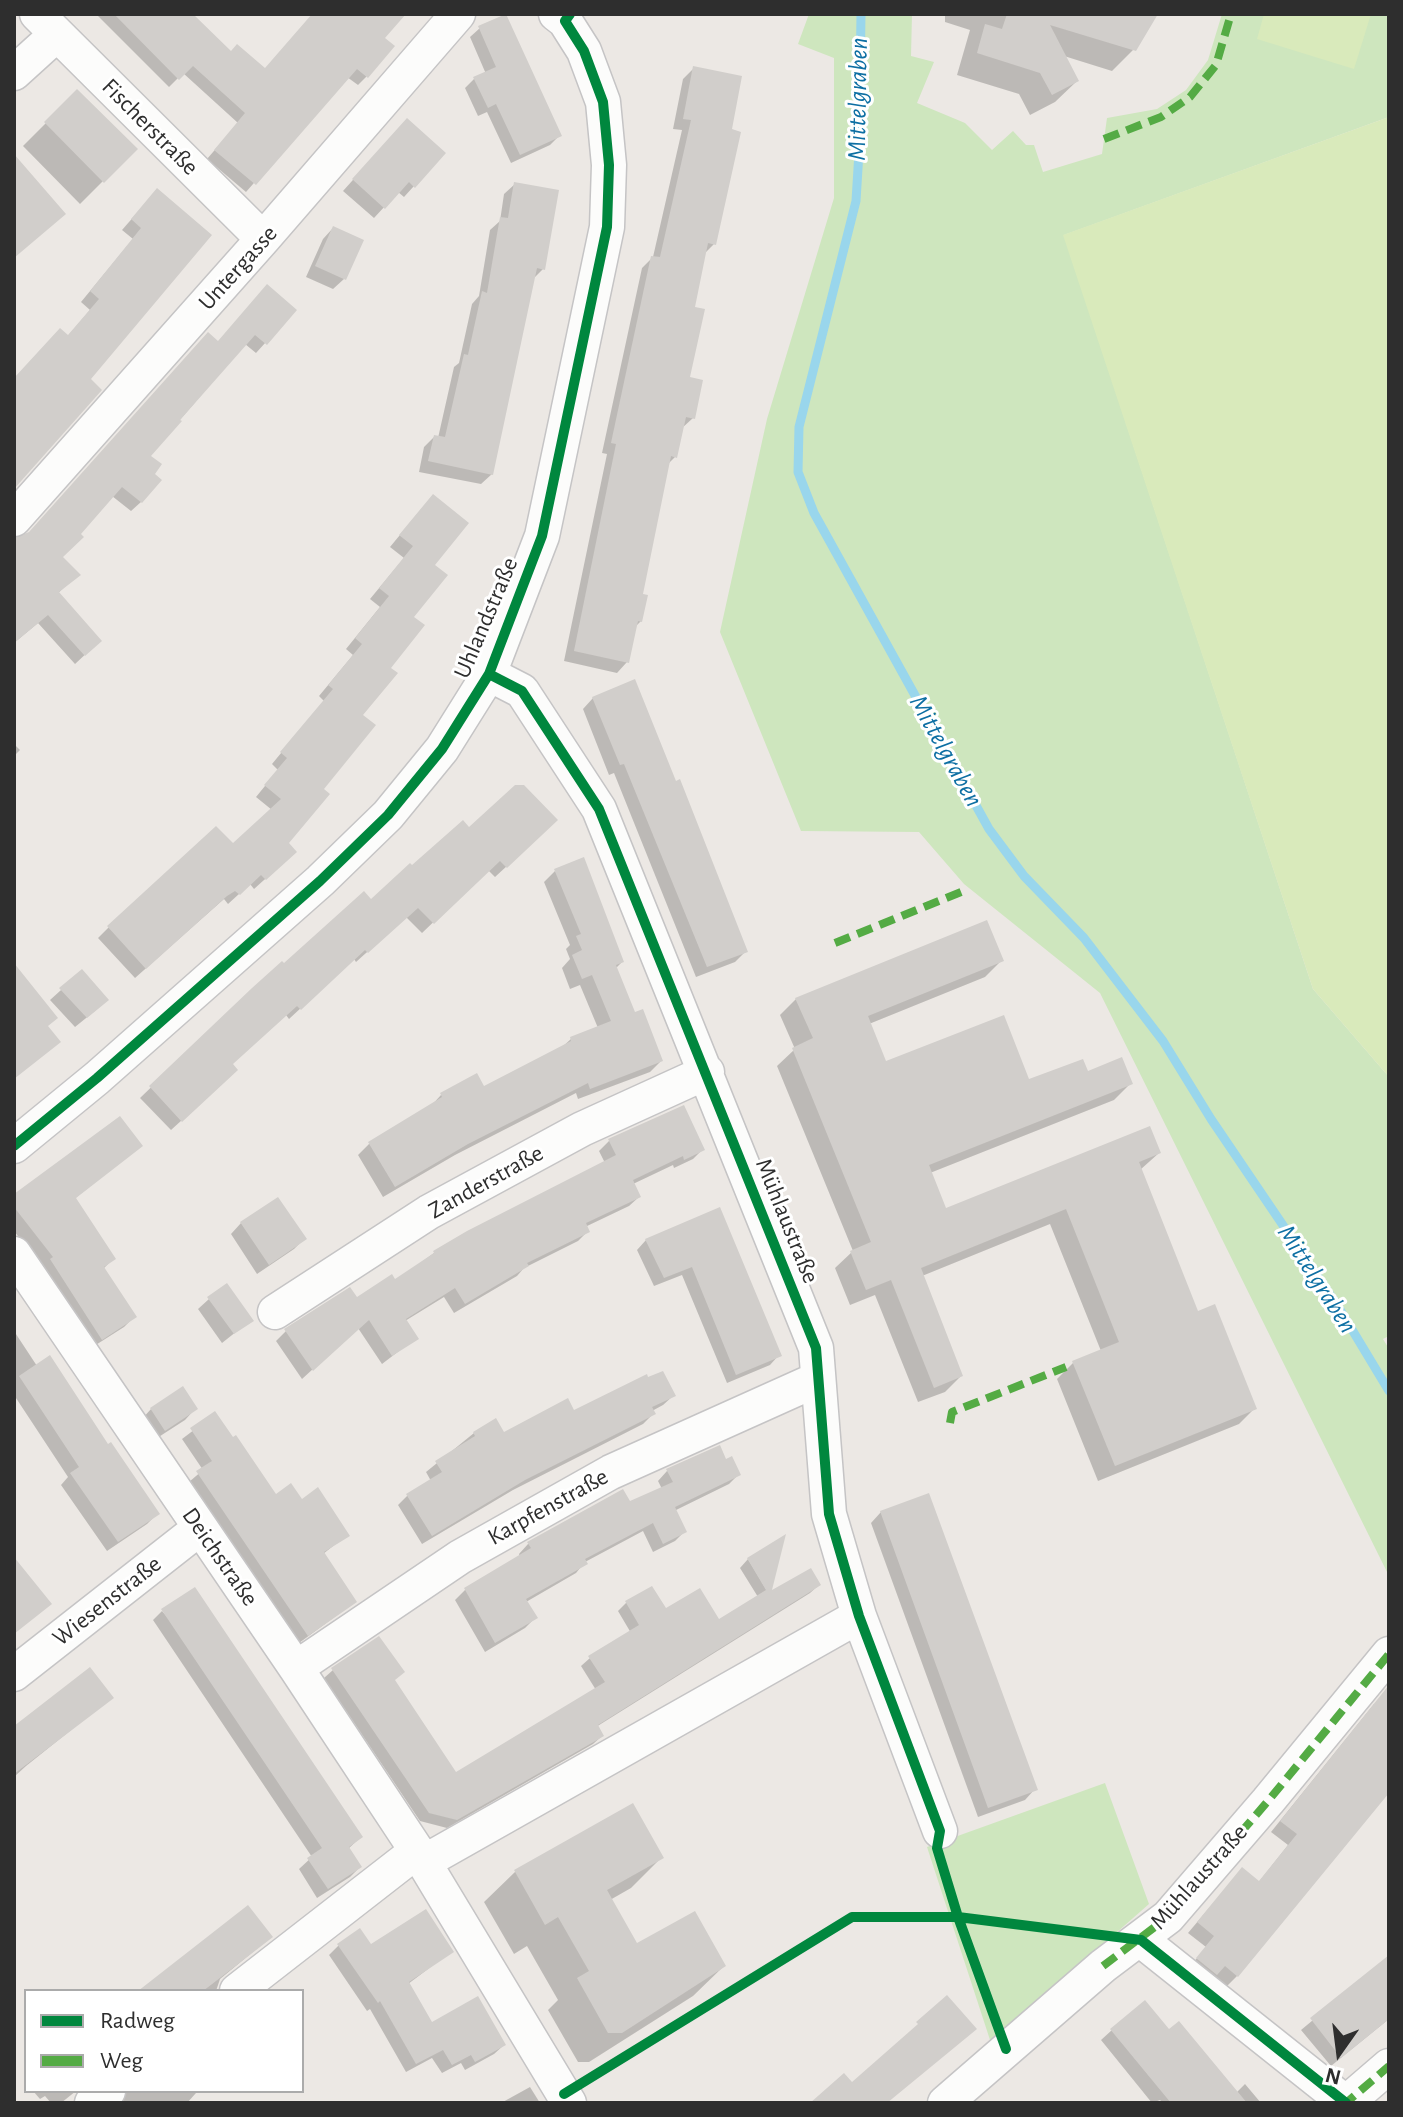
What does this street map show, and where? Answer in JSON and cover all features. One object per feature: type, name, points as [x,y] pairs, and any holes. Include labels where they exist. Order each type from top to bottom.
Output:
[{"type":"street","name":"Untergasse","points":[[14,519],[458,14]]},
{"type":"street","name":"Uhlandstraße","points":[[14,1146],[97,1078],[320,881],[388,815],[442,749],[489,674],[542,536],[607,227],[609,165],[603,102],[584,51],[564,16]]},
{"type":"street","name":"Fischerstraße","points":[[47,24],[263,239]]},
{"type":"street","points":[[14,73],[47,24]]},
{"type":"street","name":"Mühlaustraße","points":[[489,674],[522,691],[599,809],[816,1348],[829,1514],[859,1616],[940,1831]]},
{"type":"street","name":"Zanderstraße","points":[[275,1312],[429,1212],[582,1129],[707,1072]]},
{"type":"street","name":"Deichstraße","points":[[14,1254],[420,1856],[569,2103]]},
{"type":"street","name":"Karpfenstraße","points":[[296,1668],[460,1557],[611,1472],[818,1379]]},
{"type":"street","name":"Wiesenstraße","points":[[14,1674],[200,1528]]},
{"type":"street","points":[[240,1989],[420,1856],[859,1616]]},
{"type":"street","name":"Mühlaustraße","points":[[945,2103],[1103,1966],[1168,1917],[1389,1654]]},
{"type":"street","points":[[1141,1940],[1346,2103],[1389,2066]]},
{"type":"green space","points":[[809,14],[912,14],[911,56],[934,62],[917,103],[965,123],[992,150],[1013,131],[1026,145],[1034,145],[1043,172],[1102,154],[1107,118],[1157,109],[1186,90],[1208,60],[1222,14],[1389,14],[1389,117],[1064,235],[1313,989],[1389,1077],[1389,1336],[1383,1339],[1389,1349],[1389,1576],[1100,993],[964,884],[919,832],[801,831],[720,632],[767,419],[834,198],[834,58],[798,44]]},
{"type":"green space","points":[[1264,14],[1371,14],[1354,69],[1257,39]]},
{"type":"green space","points":[[1389,117],[1389,1077],[1313,989],[1063,235]]},
{"type":"green space","points":[[1105,1783],[1149,1904],[991,2043],[927,1847]]},
{"type":"building","points":[[114,14],[193,14],[231,51],[237,44],[265,68],[312,14],[406,14],[385,38],[395,46],[368,78],[357,69],[256,185],[214,150],[245,113],[193,66],[179,80]]},
{"type":"building","points":[[506,14],[562,136],[520,155],[496,104],[488,108],[473,77],[496,67],[478,26]]},
{"type":"building","points":[[1007,14],[1158,14],[1136,51],[1050,25],[1079,81],[1052,95],[1040,73],[977,53],[985,24],[1002,29]]},
{"type":"building","points":[[693,66],[742,76],[732,129],[741,132],[716,245],[708,243],[695,307],[705,309],[690,377],[703,380],[695,419],[686,417],[677,458],[671,456],[643,594],[648,595],[642,622],[638,621],[629,663],[574,651],[616,444],[611,443],[651,256],[660,257],[691,120],[683,119]]},
{"type":"building","points":[[77,89],[138,149],[104,183],[44,122]]},
{"type":"building","points":[[407,118],[446,153],[415,188],[409,182],[385,209],[352,179]]},
{"type":"building","points":[[14,154],[66,214],[14,258]]},
{"type":"building","points":[[514,182],[559,190],[545,270],[537,268],[493,475],[428,461],[434,435],[445,437],[482,291],[487,293],[500,217],[508,218]]},
{"type":"building","points":[[157,188],[212,235],[91,379],[102,390],[14,489],[14,378],[60,328],[68,335],[99,299],[90,291],[141,228],[131,219]]},
{"type":"building","points":[[333,226],[364,240],[346,280],[315,266]]},
{"type":"building","points":[[267,284],[297,310],[267,345],[255,335],[151,456],[162,464],[155,474],[162,480],[142,503],[122,487],[81,534],[84,537],[63,557],[81,575],[59,592],[102,641],[85,656],[48,615],[14,643],[14,538],[29,532],[208,332],[218,341]]},
{"type":"building","points":[[433,494],[469,523],[435,565],[448,575],[414,617],[425,625],[391,668],[398,673],[363,715],[376,725],[324,789],[330,794],[289,843],[297,852],[266,880],[261,875],[240,895],[235,891],[227,896],[146,969],[107,926],[216,826],[233,843],[281,799],[264,785],[287,758],[280,752],[333,689],[328,685],[362,644],[355,638],[389,596],[379,588],[413,546],[399,535]]},
{"type":"building","points":[[635,679],[676,781],[680,779],[748,952],[707,967],[624,764],[620,765],[592,697]]},
{"type":"building","points":[[515,785],[524,785],[558,820],[507,868],[500,861],[434,924],[418,908],[368,953],[365,950],[301,1010],[297,1006],[233,1064],[238,1070],[182,1122],[149,1086],[252,988],[364,891],[371,899],[463,820],[469,827]]},
{"type":"building","points":[[584,857],[624,962],[616,965],[635,1012],[643,1009],[663,1061],[590,1089],[588,1083],[468,1144],[395,1187],[368,1142],[442,1097],[440,1093],[477,1073],[484,1086],[571,1041],[570,1037],[611,1021],[592,975],[582,979],[572,955],[582,950],[576,936],[581,934],[554,869]]},
{"type":"building","points":[[987,920],[1004,961],[868,1016],[886,1061],[1004,1015],[1029,1079],[1083,1059],[1088,1071],[1122,1057],[1133,1084],[929,1165],[946,1208],[1150,1126],[1161,1153],[1139,1162],[1198,1311],[1215,1304],[1257,1409],[1115,1466],[1072,1361],[1119,1342],[1066,1209],[921,1268],[963,1376],[934,1388],[891,1280],[866,1290],[850,1251],[871,1242],[792,1048],[813,1038],[795,998]]},
{"type":"building","points":[[14,963],[58,1018],[48,1026],[61,1042],[14,1079]]},
{"type":"building","points":[[82,969],[109,1000],[87,1018],[59,988]]},
{"type":"building","points":[[684,1105],[705,1150],[684,1160],[683,1156],[633,1180],[641,1197],[586,1223],[590,1232],[527,1263],[529,1266],[465,1304],[455,1288],[406,1319],[419,1339],[392,1356],[369,1320],[313,1371],[284,1329],[350,1287],[357,1297],[392,1274],[395,1279],[467,1231],[616,1155],[608,1139]]},
{"type":"building","points":[[120,1116],[143,1146],[76,1198],[116,1259],[104,1267],[137,1317],[102,1340],[50,1259],[53,1257],[14,1207],[14,1194]]},
{"type":"building","points":[[278,1197],[307,1239],[269,1265],[240,1222]]},
{"type":"building","points":[[720,1207],[782,1356],[736,1375],[692,1267],[664,1278],[645,1239]]},
{"type":"building","points":[[227,1283],[254,1321],[234,1334],[207,1297]]},
{"type":"building","points":[[50,1355],[108,1444],[111,1442],[160,1514],[118,1542],[70,1473],[79,1467],[19,1376]]},
{"type":"building","points":[[663,1371],[676,1396],[652,1407],[656,1414],[525,1480],[432,1536],[406,1494],[442,1472],[435,1461],[475,1436],[473,1432],[496,1418],[504,1432],[568,1398],[574,1410],[647,1374],[648,1377]]},
{"type":"building","points":[[183,1386],[198,1409],[165,1431],[150,1408]]},
{"type":"building","points":[[215,1411],[233,1437],[236,1435],[276,1494],[291,1483],[302,1499],[318,1487],[350,1536],[324,1552],[357,1602],[308,1636],[196,1471],[212,1461],[190,1428]]},
{"type":"building","points":[[720,1445],[726,1459],[732,1456],[741,1475],[675,1507],[687,1532],[663,1544],[653,1523],[585,1559],[588,1564],[526,1599],[538,1618],[495,1643],[464,1588],[531,1548],[527,1542],[623,1489],[630,1501],[673,1482],[666,1469]]},
{"type":"building","points":[[929,1493],[1038,1790],[988,1808],[880,1511]]},
{"type":"building","points":[[786,1534],[772,1590],[811,1568],[821,1585],[598,1725],[604,1736],[457,1820],[429,1813],[331,1668],[379,1636],[405,1672],[395,1680],[456,1772],[605,1682],[588,1656],[639,1625],[625,1601],[652,1586],[666,1608],[700,1588],[719,1619],[766,1590],[747,1558]]},
{"type":"building","points":[[14,1557],[52,1604],[14,1634]]},
{"type":"building","points":[[195,1587],[363,1837],[349,1847],[362,1867],[328,1889],[307,1858],[322,1848],[161,1609]]},
{"type":"building","points":[[90,1667],[114,1698],[14,1774],[14,1726]]},
{"type":"building","points":[[1389,1685],[1389,1793],[1238,1977],[1225,1966],[1217,1975],[1196,1958],[1214,1936],[1197,1922],[1242,1867],[1259,1881],[1297,1834],[1280,1821]]},
{"type":"building","points":[[633,1803],[664,1858],[607,1890],[637,1943],[695,1911],[726,1966],[622,2033],[608,2033],[577,1978],[589,1971],[558,1917],[545,1925],[514,1870]]},
{"type":"building","points":[[248,1905],[273,1937],[206,1989],[141,1989]]},
{"type":"building","points":[[426,1909],[454,1952],[409,1982],[432,2022],[478,1996],[506,2045],[475,2062],[471,2055],[452,2065],[443,2050],[416,2064],[380,2001],[378,2003],[337,1944],[360,1928],[371,1944]]},
{"type":"building","points":[[1389,1955],[1389,2019],[1341,2058],[1310,2018]]},
{"type":"building","points":[[947,1995],[977,2029],[887,2103],[810,2103],[844,2073],[852,2082]]},
{"type":"building","points":[[1145,2000],[1169,2029],[1179,2021],[1247,2103],[1171,2103],[1110,2029]]},
{"type":"waterway","name":"Mittelgraben","points":[[861,14],[856,201],[799,427],[798,472],[814,513],[989,829],[1024,876],[1084,938],[1163,1041],[1211,1119],[1339,1308],[1389,1391]]},
{"type":"marked path","points":[[1104,139],[1161,117],[1190,97],[1216,65],[1231,14]]},
{"type":"marked path","points":[[835,943],[966,890]]},
{"type":"marked path","points":[[950,1423],[952,1412],[1066,1367]]},
{"type":"marked path","points":[[1103,1966],[1168,1917],[1389,1654]]},
{"type":"marked path","points":[[1342,2100],[1346,2103],[1389,2066]]},
{"type":"cycle path","points":[[14,1146],[97,1078],[320,881],[388,815],[442,749],[489,674],[542,536],[607,227],[609,165],[603,102],[584,51],[565,21],[570,14]]},
{"type":"cycle path","points":[[489,674],[522,691],[599,809],[816,1348],[829,1514],[859,1616],[940,1831],[937,1848],[958,1917],[1141,1940],[1346,2103]]},
{"type":"cycle path","points":[[564,2094],[852,1917],[958,1917],[1006,2049]]}]
